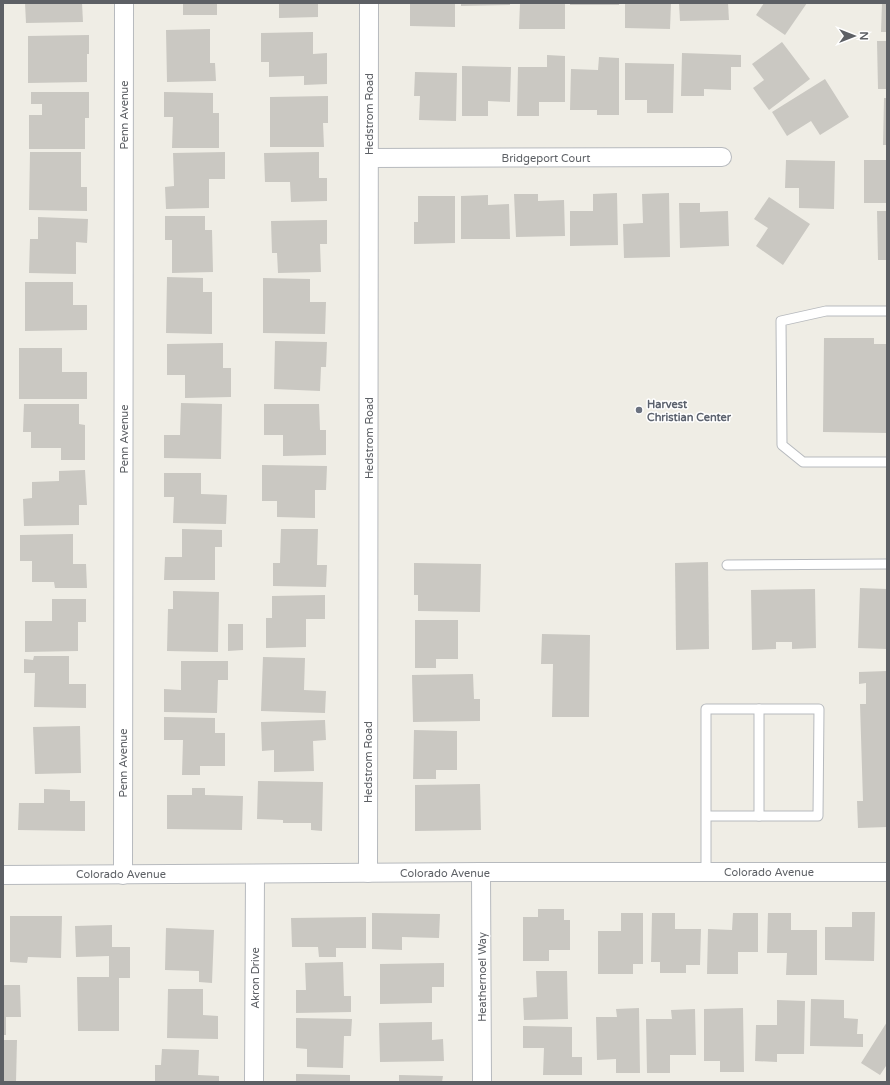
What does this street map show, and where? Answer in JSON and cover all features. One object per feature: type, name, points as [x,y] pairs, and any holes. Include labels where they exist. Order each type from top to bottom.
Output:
[{"type":"street","name":"Penn Avenue","points":[[123,875],[124,3]]},
{"type":"street","name":"Hedstrom Road","points":[[368,873],[369,3]]},
{"type":"street","name":"Bridgeport Court","points":[[369,158],[722,157]]},
{"type":"street","name":"Colorado Avenue","points":[[3,875],[481,872],[887,872]]},
{"type":"street","name":"Heathernoel Way","points":[[481,872],[482,1082]]},
{"type":"street","name":"Akron Drive","points":[[254,1082],[255,874]]},
{"type":"lane","points":[[887,311],[826,311],[781,321],[782,445],[803,462],[887,462]]},
{"type":"lane","points":[[727,565],[887,564]]},
{"type":"lane","points":[[706,816],[818,816],[819,709],[706,709],[706,816],[706,872]]},
{"type":"lane","points":[[759,709],[759,816]]},
{"type":"building","points":[[25,3],[82,3],[83,22],[26,23]]},
{"type":"building","points":[[183,3],[217,3],[217,15],[183,15]]},
{"type":"building","points":[[279,3],[318,3],[318,17],[279,18]]},
{"type":"building","points":[[410,3],[455,3],[455,27],[410,26]]},
{"type":"building","points":[[461,3],[510,3],[510,5],[461,6]]},
{"type":"building","points":[[520,3],[565,3],[565,29],[519,29]]},
{"type":"building","points":[[570,3],[619,3],[619,5],[570,5]]},
{"type":"building","points":[[625,3],[671,3],[670,29],[625,28]]},
{"type":"building","points":[[679,3],[728,3],[729,20],[680,21]]},
{"type":"building","points":[[764,3],[807,3],[785,35],[756,15]]},
{"type":"building","points":[[882,3],[887,3],[887,32],[881,32]]},
{"type":"building","points":[[210,29],[210,63],[215,63],[216,81],[167,82],[166,30]]},
{"type":"building","points":[[313,32],[313,54],[327,53],[327,84],[304,85],[304,76],[269,77],[269,62],[261,62],[261,33]]},
{"type":"building","points":[[89,35],[87,82],[28,83],[28,36]]},
{"type":"building","points":[[877,41],[887,41],[887,89],[878,89]]},
{"type":"building","points":[[782,42],[810,79],[769,110],[753,88],[764,80],[752,64]]},
{"type":"building","points":[[682,53],[741,55],[741,67],[731,67],[731,90],[704,89],[704,96],[681,96]]},
{"type":"building","points":[[547,55],[565,56],[565,102],[539,102],[539,116],[517,116],[518,67],[547,67]]},
{"type":"building","points":[[599,57],[619,58],[619,115],[597,115],[597,110],[570,110],[571,69],[598,70]]},
{"type":"building","points":[[625,63],[674,64],[673,113],[647,113],[647,100],[625,100]]},
{"type":"building","points":[[462,66],[511,67],[510,102],[488,101],[488,116],[462,116]]},
{"type":"building","points":[[415,72],[457,73],[456,121],[419,120],[420,96],[414,96]]},
{"type":"building","points":[[825,79],[849,117],[820,135],[811,121],[787,136],[772,112]]},
{"type":"building","points":[[31,92],[89,92],[89,118],[85,118],[85,149],[29,149],[29,115],[42,115],[42,104],[31,104]]},
{"type":"building","points":[[164,92],[213,93],[213,113],[219,113],[219,148],[172,148],[173,117],[164,117]]},
{"type":"building","points":[[328,96],[328,123],[323,123],[324,147],[270,147],[270,97]]},
{"type":"building","points":[[884,98],[887,98],[887,145],[883,145]]},
{"type":"building","points":[[30,152],[81,152],[81,187],[87,187],[87,211],[29,210]]},
{"type":"building","points":[[225,152],[225,179],[209,179],[209,208],[166,209],[165,187],[174,186],[173,153]]},
{"type":"building","points":[[319,152],[319,178],[327,178],[327,201],[291,202],[290,182],[265,182],[264,153]]},
{"type":"building","points":[[786,160],[835,161],[834,209],[799,208],[799,188],[785,188]]},
{"type":"building","points":[[864,160],[887,160],[887,203],[864,203]]},
{"type":"building","points":[[617,193],[618,245],[570,246],[570,211],[593,211],[593,194]]},
{"type":"building","points":[[669,193],[670,257],[624,258],[623,224],[643,223],[642,194]]},
{"type":"building","points":[[514,194],[538,194],[538,201],[564,200],[565,236],[516,237]]},
{"type":"building","points":[[488,195],[488,205],[509,204],[510,239],[461,239],[461,196]]},
{"type":"building","points":[[418,196],[455,196],[455,243],[414,244],[414,222],[418,222]]},
{"type":"building","points":[[769,197],[810,224],[783,265],[756,246],[768,228],[754,219]]},
{"type":"building","points":[[679,203],[700,203],[700,212],[728,211],[729,246],[680,248]]},
{"type":"building","points":[[877,211],[887,211],[887,260],[878,260]]},
{"type":"building","points":[[165,216],[205,216],[205,230],[212,230],[213,272],[172,273],[172,240],[165,240]]},
{"type":"building","points":[[38,217],[88,219],[87,243],[76,242],[76,274],[29,273],[30,239],[38,239]]},
{"type":"building","points":[[327,220],[327,244],[320,244],[321,272],[278,273],[277,253],[272,253],[271,221]]},
{"type":"building","points":[[167,277],[203,278],[203,292],[212,292],[212,334],[166,333]]},
{"type":"building","points":[[263,278],[310,279],[310,302],[326,302],[325,334],[263,333]]},
{"type":"building","points":[[25,282],[73,282],[73,305],[87,305],[87,330],[25,331]]},
{"type":"building","points":[[824,338],[874,338],[874,344],[887,344],[887,433],[823,432]]},
{"type":"building","points":[[275,341],[327,342],[326,367],[321,367],[320,391],[274,389]]},
{"type":"building","points":[[223,343],[223,368],[231,368],[231,397],[185,398],[185,375],[167,375],[167,344]]},
{"type":"building","points":[[19,348],[62,348],[62,372],[87,372],[87,399],[19,399]]},
{"type":"building","points":[[181,403],[222,404],[221,459],[164,458],[164,435],[180,435]]},
{"type":"building","points":[[24,404],[79,404],[79,424],[85,425],[85,460],[61,460],[61,448],[31,448],[31,432],[23,432]]},
{"type":"building","points":[[264,404],[319,404],[320,430],[326,430],[326,455],[283,456],[283,435],[264,435]]},
{"type":"building","points":[[262,465],[327,466],[326,490],[315,490],[315,518],[277,517],[277,501],[262,501]]},
{"type":"building","points":[[85,470],[87,505],[79,505],[79,525],[24,526],[23,499],[32,498],[32,482],[59,481],[59,471]]},
{"type":"building","points":[[164,473],[201,473],[201,494],[227,495],[226,524],[173,523],[174,497],[164,497]]},
{"type":"building","points":[[182,529],[222,530],[222,547],[215,547],[215,580],[164,580],[165,557],[182,557]]},
{"type":"building","points":[[281,529],[318,529],[317,565],[327,565],[326,587],[273,586],[273,563],[280,563]]},
{"type":"building","points":[[73,534],[73,564],[86,564],[87,588],[55,588],[54,582],[32,582],[32,561],[20,561],[20,535]]},
{"type":"building","points":[[708,562],[709,649],[676,650],[675,563]]},
{"type":"building","points":[[414,563],[481,564],[480,612],[418,611],[418,595],[414,595]]},
{"type":"building","points":[[860,588],[887,589],[887,649],[858,648]]},
{"type":"building","points":[[815,589],[816,648],[792,649],[792,642],[776,642],[776,649],[752,650],[751,590]]},
{"type":"building","points":[[173,591],[219,592],[218,652],[167,651],[168,609],[173,609]]},
{"type":"building","points":[[325,595],[325,619],[306,619],[306,647],[266,648],[266,618],[272,618],[272,596]]},
{"type":"building","points":[[52,599],[86,599],[86,622],[78,622],[78,651],[25,652],[25,621],[52,621]]},
{"type":"building","points":[[415,620],[458,620],[458,659],[436,659],[436,668],[415,668]]},
{"type":"building","points":[[228,624],[243,624],[243,650],[228,651]]},
{"type":"building","points":[[542,634],[590,635],[589,717],[552,717],[553,664],[541,664]]},
{"type":"building","points":[[34,656],[69,656],[69,684],[86,684],[86,708],[34,707],[35,673],[24,673],[24,659],[33,660]]},
{"type":"building","points":[[263,657],[305,658],[304,690],[326,691],[325,713],[261,711]]},
{"type":"building","points":[[181,661],[228,661],[228,680],[218,680],[217,713],[164,712],[164,689],[181,690]]},
{"type":"building","points":[[887,671],[887,827],[858,828],[857,801],[863,801],[860,704],[866,704],[866,683],[859,684],[859,672]]},
{"type":"building","points":[[473,674],[474,699],[480,699],[480,721],[413,722],[412,675]]},
{"type":"building","points":[[164,717],[215,718],[215,733],[225,733],[225,766],[200,766],[200,775],[182,775],[183,740],[164,740]]},
{"type":"building","points":[[325,720],[326,740],[313,741],[314,771],[274,772],[274,750],[262,751],[261,722]]},
{"type":"building","points":[[80,726],[81,773],[35,774],[33,727]]},
{"type":"building","points":[[414,730],[457,731],[457,770],[436,770],[436,779],[413,779]]},
{"type":"building","points":[[258,781],[323,782],[322,831],[311,830],[311,823],[283,823],[283,820],[257,819]]},
{"type":"building","points":[[480,784],[481,830],[415,831],[415,785]]},
{"type":"building","points":[[192,788],[205,788],[205,795],[243,796],[242,830],[167,829],[167,795],[192,795]]},
{"type":"building","points":[[44,789],[70,790],[70,801],[85,801],[85,831],[18,830],[19,803],[44,803]]},
{"type":"building","points":[[538,909],[564,909],[564,920],[570,920],[570,950],[549,950],[549,961],[523,961],[523,917],[538,917]]},
{"type":"building","points":[[852,912],[875,912],[874,961],[825,960],[825,927],[852,927]]},
{"type":"building","points":[[372,913],[440,914],[439,938],[402,937],[402,950],[372,949]]},
{"type":"building","points":[[621,913],[643,913],[643,964],[633,964],[633,974],[598,974],[598,931],[621,931]]},
{"type":"building","points":[[652,913],[675,913],[675,929],[701,929],[700,965],[686,965],[686,973],[660,973],[660,962],[651,962]]},
{"type":"building","points":[[733,913],[758,913],[758,952],[738,952],[738,974],[707,974],[708,929],[732,930]]},
{"type":"building","points":[[768,913],[791,913],[791,930],[817,930],[817,975],[786,975],[787,953],[767,953]]},
{"type":"building","points":[[10,916],[62,916],[61,958],[28,957],[27,963],[10,962]]},
{"type":"building","points":[[366,917],[366,948],[336,948],[336,957],[319,957],[318,947],[292,947],[291,918]]},
{"type":"building","points":[[112,925],[112,947],[130,947],[130,978],[119,978],[119,1031],[78,1031],[77,977],[109,977],[109,956],[76,957],[75,926]]},
{"type":"building","points":[[166,928],[214,930],[212,983],[199,982],[199,971],[165,970]]},
{"type":"building","points":[[343,962],[344,996],[351,996],[351,1012],[296,1013],[296,990],[306,990],[305,963]]},
{"type":"building","points":[[444,963],[444,987],[432,987],[432,1003],[380,1004],[380,964]]},
{"type":"building","points":[[536,971],[567,971],[568,1019],[524,1020],[523,998],[537,997]]},
{"type":"building","points":[[3,985],[20,985],[21,1017],[6,1017],[6,1035],[3,1035]]},
{"type":"building","points":[[168,989],[203,989],[203,1015],[218,1016],[218,1039],[167,1038]]},
{"type":"building","points":[[811,999],[844,1000],[844,1018],[858,1019],[857,1034],[863,1034],[863,1047],[810,1046]]},
{"type":"building","points":[[777,1000],[805,1001],[804,1054],[777,1054],[777,1062],[755,1061],[756,1025],[777,1025]]},
{"type":"building","points":[[639,1008],[640,1073],[616,1073],[616,1059],[597,1060],[596,1017],[617,1017],[616,1009]]},
{"type":"building","points":[[743,1008],[744,1072],[720,1072],[720,1061],[704,1061],[704,1009]]},
{"type":"building","points":[[695,1009],[696,1055],[670,1055],[670,1073],[647,1073],[646,1019],[672,1019],[671,1010]]},
{"type":"building","points":[[296,1018],[352,1019],[351,1036],[344,1036],[343,1068],[307,1067],[307,1049],[296,1048]]},
{"type":"building","points":[[432,1022],[432,1040],[443,1039],[444,1061],[380,1062],[379,1023]]},
{"type":"building","points":[[887,1022],[887,1067],[886,1066],[880,1075],[861,1063]]},
{"type":"building","points":[[523,1026],[572,1027],[572,1057],[582,1057],[582,1075],[543,1075],[544,1048],[523,1048]]},
{"type":"building","points":[[3,1040],[17,1040],[16,1082],[3,1082]]},
{"type":"building","points":[[162,1049],[199,1050],[198,1075],[219,1076],[219,1082],[155,1082],[155,1065],[161,1065]]},
{"type":"building","points":[[296,1074],[350,1075],[350,1082],[296,1082]]},
{"type":"building","points":[[399,1075],[443,1076],[442,1082],[399,1082]]},
{"type":"place","name":"Harvest Christian Center","points":[[639,410]]}]
